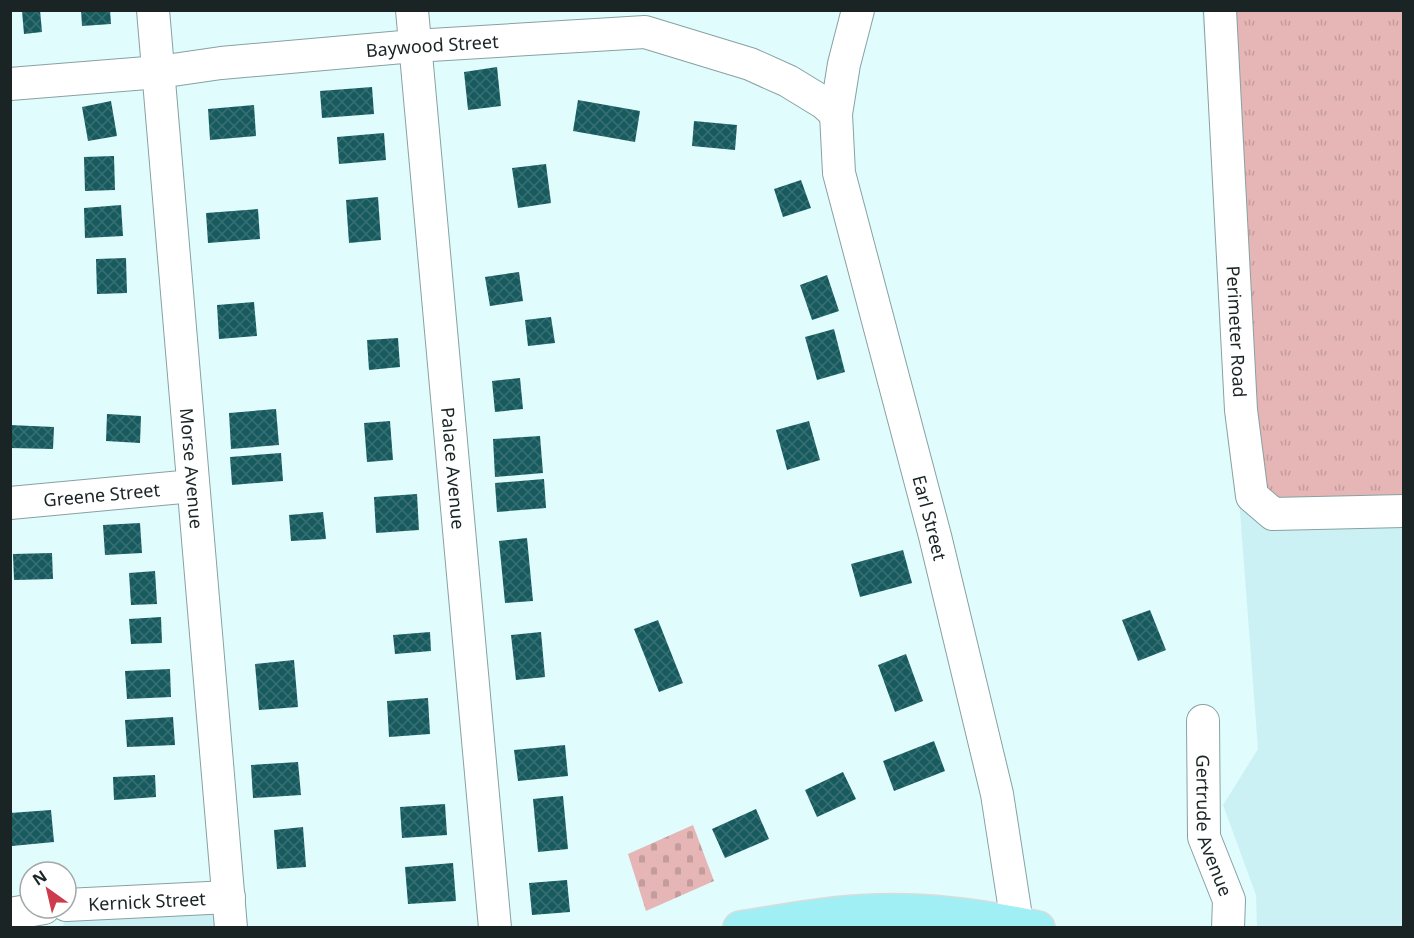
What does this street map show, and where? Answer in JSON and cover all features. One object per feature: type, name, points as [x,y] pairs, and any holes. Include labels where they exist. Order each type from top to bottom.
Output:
[{"type":"main road","points":[[740,927],[847,921],[877,911],[945,914],[1027,926]]},
{"type":"street","name":"Morse Avenue","points":[[153,10],[230,912]]},
{"type":"street","name":"Palace Avenue","points":[[412,10],[495,927]]},
{"type":"street","name":"Earl Street","points":[[858,10],[844,64],[836,114],[839,172],[935,536],[1027,926]]},
{"type":"street","name":"Perimeter Road","points":[[1220,10],[1240,410],[1252,496],[1273,514],[1404,511]]},
{"type":"street","name":"Baywood Street","points":[[10,84],[159,72],[221,63],[414,46],[646,21],[788,81],[836,114]]},
{"type":"street","name":"Greene Street","points":[[10,503],[193,486]]},
{"type":"street","name":"Gertrude Avenue","points":[[1203,721],[1204,837],[1229,900],[1228,927]]},
{"type":"street","name":"Kernick Street","points":[[78,906],[230,912]]},
{"type":"shaded area","points":[[1202,11],[1403,11],[1403,927],[1257,927],[1256,895],[1223,805],[1258,749]]},
{"type":"shaded area","points":[[225,894],[229,928],[63,928],[64,920],[78,920],[78,902]]},
{"type":"green space","points":[[1231,11],[1403,11],[1403,497],[1281,498],[1268,493],[1261,483]]},
{"type":"green space","points":[[693,825],[714,881],[646,911],[628,854]]},
{"type":"building","points":[[40,10],[42,32],[24,34],[22,11]]},
{"type":"building","points":[[81,10],[110,10],[111,24],[82,26]]},
{"type":"building","points":[[497,67],[501,106],[468,110],[464,72]]},
{"type":"building","points":[[372,87],[374,114],[322,118],[320,91]]},
{"type":"building","points":[[578,100],[640,111],[635,142],[573,131]]},
{"type":"building","points":[[111,101],[117,136],[88,141],[82,107]]},
{"type":"building","points":[[254,105],[256,136],[210,140],[208,109]]},
{"type":"building","points":[[694,121],[737,125],[735,150],[692,146]]},
{"type":"building","points":[[384,133],[386,160],[339,164],[337,137]]},
{"type":"building","points":[[114,156],[115,190],[85,191],[84,157]]},
{"type":"building","points":[[546,164],[551,203],[518,208],[512,168]]},
{"type":"building","points":[[801,180],[811,208],[783,217],[774,189]]},
{"type":"building","points":[[378,197],[381,240],[349,243],[346,200]]},
{"type":"building","points":[[121,205],[123,236],[85,238],[84,208]]},
{"type":"building","points":[[258,209],[260,239],[208,243],[206,213]]},
{"type":"building","points":[[126,258],[127,293],[97,294],[96,259]]},
{"type":"building","points":[[519,272],[523,301],[490,306],[485,277]]},
{"type":"building","points":[[827,275],[839,311],[812,320],[800,285]]},
{"type":"building","points":[[254,302],[257,336],[219,339],[217,305]]},
{"type":"building","points":[[551,317],[555,343],[528,346],[525,320]]},
{"type":"building","points":[[834,329],[845,372],[817,380],[805,337]]},
{"type":"building","points":[[398,338],[400,367],[369,370],[367,340]]},
{"type":"building","points":[[520,378],[523,409],[495,412],[492,381]]},
{"type":"building","points":[[276,409],[279,445],[231,449],[229,413]]},
{"type":"building","points":[[107,414],[141,416],[140,443],[106,441]]},
{"type":"building","points":[[390,421],[393,460],[367,462],[364,423]]},
{"type":"building","points":[[809,421],[820,460],[787,470],[776,430]]},
{"type":"building","points":[[10,425],[54,427],[53,449],[10,448]]},
{"type":"building","points":[[540,436],[543,473],[495,477],[493,439]]},
{"type":"building","points":[[281,453],[283,481],[232,485],[230,457]]},
{"type":"building","points":[[544,479],[546,508],[497,512],[495,483]]},
{"type":"building","points":[[417,494],[419,530],[376,533],[374,497]]},
{"type":"building","points":[[323,512],[326,539],[291,541],[289,515]]},
{"type":"building","points":[[140,523],[142,553],[105,555],[103,525]]},
{"type":"building","points":[[527,538],[533,601],[505,603],[499,541]]},
{"type":"building","points":[[903,550],[912,583],[860,597],[851,564]]},
{"type":"building","points":[[52,553],[53,579],[14,580],[13,554]]},
{"type":"building","points":[[155,571],[157,604],[131,605],[129,573]]},
{"type":"building","points":[[1150,610],[1166,650],[1138,661],[1122,620]]},
{"type":"building","points":[[161,617],[162,643],[131,644],[129,619]]},
{"type":"building","points":[[658,620],[683,683],[659,692],[634,629]]},
{"type":"building","points":[[430,632],[431,651],[395,654],[393,635]]},
{"type":"building","points":[[541,632],[545,677],[516,680],[511,635]]},
{"type":"building","points":[[906,654],[923,701],[895,712],[878,665]]},
{"type":"building","points":[[294,660],[298,707],[259,710],[255,664]]},
{"type":"building","points":[[170,669],[171,697],[127,699],[125,671]]},
{"type":"building","points":[[428,698],[430,734],[389,737],[387,701]]},
{"type":"building","points":[[173,717],[175,745],[127,747],[125,720]]},
{"type":"building","points":[[934,741],[945,771],[894,791],[883,761]]},
{"type":"building","points":[[565,745],[568,776],[518,781],[514,750]]},
{"type":"building","points":[[298,762],[301,795],[253,798],[251,765]]},
{"type":"building","points":[[843,772],[856,799],[817,817],[805,790]]},
{"type":"building","points":[[155,775],[156,797],[114,800],[113,777]]},
{"type":"building","points":[[563,796],[568,849],[538,852],[533,799]]},
{"type":"building","points":[[445,804],[447,835],[402,838],[400,807]]},
{"type":"building","points":[[756,809],[769,839],[725,858],[712,829]]},
{"type":"building","points":[[51,810],[54,842],[12,846],[10,813]]},
{"type":"building","points":[[303,827],[306,867],[277,869],[274,830]]},
{"type":"building","points":[[453,863],[456,901],[408,904],[405,867]]},
{"type":"building","points":[[567,880],[570,912],[532,915],[529,883]]}]
